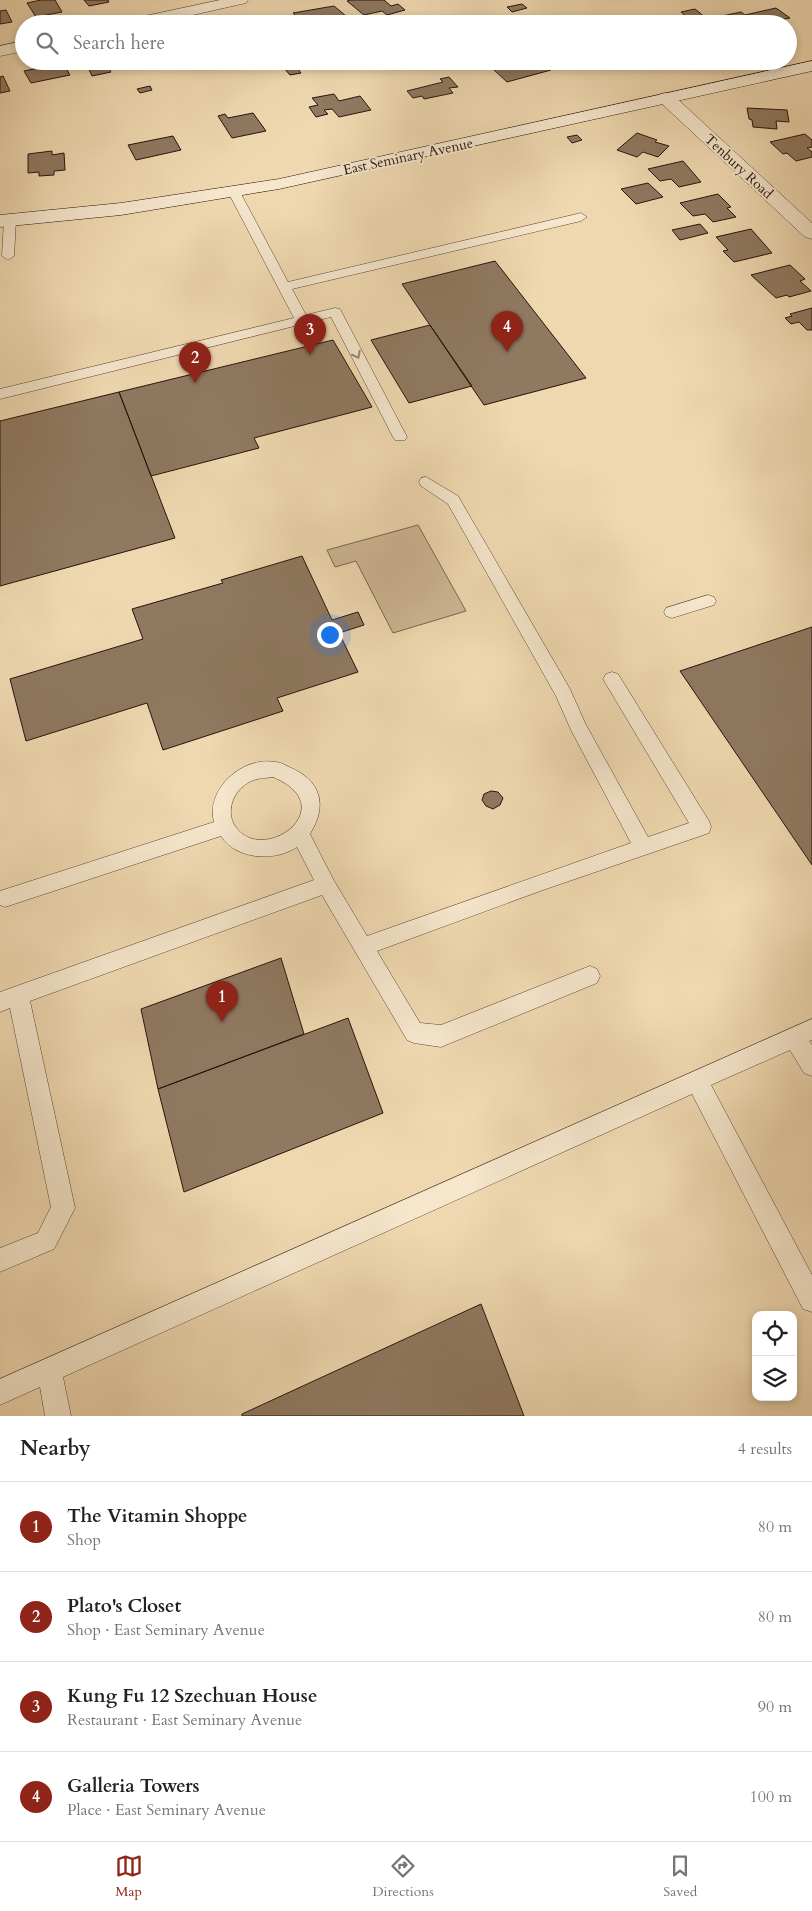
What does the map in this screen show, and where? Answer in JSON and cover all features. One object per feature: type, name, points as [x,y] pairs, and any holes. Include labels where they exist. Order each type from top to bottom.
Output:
[{"type":"street","points":[[173,15],[241,0]]},
{"type":"street","points":[[0,51],[15,48]]},
{"type":"street","name":"East Seminary Avenue","points":[[797,69],[812,66]]},
{"type":"street","name":"East Seminary Avenue","points":[[5,221],[121,209],[234,192],[421,153],[794,70]]},
{"type":"street","name":"Tenbury Road","points":[[666,98],[812,233]]},
{"type":"lane","points":[[234,192],[302,320]]},
{"type":"lane","points":[[284,287],[581,217]]},
{"type":"lane","points":[[5,221],[8,256]]},
{"type":"lane","points":[[0,394],[335,312],[400,437]]},
{"type":"lane","points":[[426,482],[453,500],[564,694],[577,725],[644,847]]},
{"type":"lane","points":[[672,612],[708,601]]},
{"type":"lane","points":[[362,947],[702,827],[612,679]]},
{"type":"lane","points":[[274,769],[287,772],[299,779],[307,788],[311,799],[312,811],[308,823],[300,834],[288,842],[274,848],[258,849],[244,845],[232,838],[224,827],[221,810],[226,791],[247,774],[260,770],[274,769]]},
{"type":"lane","points":[[5,898],[224,827]]},
{"type":"lane","points":[[300,834],[326,886],[414,1033],[441,1036],[590,976]]},
{"type":"lane","points":[[0,1260],[46,1241],[62,1208],[9,999],[326,886]]},
{"type":"lane","points":[[0,1392],[803,1033],[812,1065]]},
{"type":"lane","points":[[697,1080],[812,1300]]},
{"type":"lane","points":[[49,1371],[58,1416]]},
{"type":"shaded area","points":[[418,525],[466,611],[393,633],[356,561],[335,567],[327,550]]},
{"type":"building","points":[[55,0],[62,12],[35,15],[27,3]]},
{"type":"building","points":[[84,0],[108,0],[109,2],[89,6]]},
{"type":"building","points":[[384,0],[391,6],[398,4],[405,10],[387,15],[382,11],[364,15],[347,1]]},
{"type":"building","points":[[522,4],[527,8],[512,12],[507,7]]},
{"type":"building","points":[[334,6],[345,15],[295,15],[293,13]]},
{"type":"building","points":[[776,8],[786,15],[745,15]]},
{"type":"building","points":[[695,9],[702,15],[685,15],[681,12]]},
{"type":"building","points":[[6,10],[12,22],[0,24],[0,11]]},
{"type":"building","points":[[741,12],[745,15],[727,15]]},
{"type":"building","points":[[67,70],[70,75],[31,83],[24,71]]},
{"type":"building","points":[[89,70],[110,70],[111,72],[92,76]]},
{"type":"building","points":[[286,70],[299,70],[301,73],[290,75]]},
{"type":"building","points":[[494,70],[551,70],[507,82]]},
{"type":"building","points":[[3,76],[10,91],[0,93],[0,77]]},
{"type":"building","points":[[449,77],[458,87],[449,88],[453,93],[424,99],[422,96],[413,98],[407,91],[443,82],[440,79]]},
{"type":"building","points":[[150,86],[152,90],[140,93],[137,89]]},
{"type":"building","points":[[334,94],[339,101],[360,96],[371,110],[339,117],[332,109],[324,110],[328,114],[316,117],[309,107],[318,105],[312,98]]},
{"type":"building","points":[[747,108],[787,110],[789,122],[776,121],[777,129],[753,127]]},
{"type":"building","points":[[253,113],[266,131],[232,138],[218,116],[225,114],[228,118]]},
{"type":"building","points":[[637,133],[657,140],[655,142],[669,146],[658,157],[643,152],[637,157],[617,150]]},
{"type":"building","points":[[805,134],[812,140],[812,147],[807,148],[812,152],[812,157],[796,161],[787,153],[783,154],[770,142]]},
{"type":"building","points":[[577,135],[582,140],[572,143],[567,137]]},
{"type":"building","points":[[173,136],[181,150],[136,160],[128,145]]},
{"type":"building","points":[[52,151],[52,155],[64,153],[65,170],[54,171],[54,175],[39,176],[39,172],[28,173],[28,154]]},
{"type":"building","points":[[683,161],[701,182],[679,187],[671,179],[660,181],[648,169]]},
{"type":"building","points":[[648,183],[663,197],[636,204],[621,189]]},
{"type":"building","points":[[718,194],[731,207],[727,208],[736,217],[713,222],[705,214],[693,216],[680,203]]},
{"type":"building","points":[[700,224],[708,233],[680,240],[672,230]]},
{"type":"building","points":[[751,229],[772,253],[734,262],[723,251],[728,250],[716,237]]},
{"type":"building","points":[[495,261],[586,378],[484,405],[402,284]]},
{"type":"building","points":[[790,265],[805,279],[800,281],[811,291],[789,297],[787,295],[776,298],[751,275]]},
{"type":"building","points":[[812,308],[812,330],[807,330],[799,322],[791,324],[785,318],[792,316],[790,314]]},
{"type":"building","points":[[430,325],[472,386],[409,403],[371,340]]},
{"type":"building","points":[[333,340],[372,407],[254,438],[259,448],[151,476],[119,392]]},
{"type":"building","points":[[119,392],[175,538],[0,586],[0,421]]},
{"type":"building","points":[[302,556],[332,620],[358,612],[364,625],[339,633],[358,672],[277,698],[283,711],[163,750],[147,703],[26,741],[10,679],[143,639],[132,609],[223,583],[221,580]]},
{"type":"building","points":[[812,627],[812,865],[680,671]]},
{"type":"building","points":[[491,791],[498,792],[503,798],[500,805],[493,809],[486,806],[482,800],[484,794]]},
{"type":"building","points":[[281,958],[304,1034],[158,1089],[141,1009]]},
{"type":"building","points":[[348,1018],[383,1113],[184,1192],[158,1089]]},
{"type":"building","points":[[481,1304],[524,1416],[242,1416],[242,1414]]},
{"type":"place","name":"Galleria Towers","points":[[507,352]]},
{"type":"place","name":"Kung Fu 12 Szechuan House","points":[[310,355]]},
{"type":"place","name":"Plato's Closet","points":[[195,383]]},
{"type":"place","name":"The Vitamin Shoppe","points":[[222,1022]]}]
